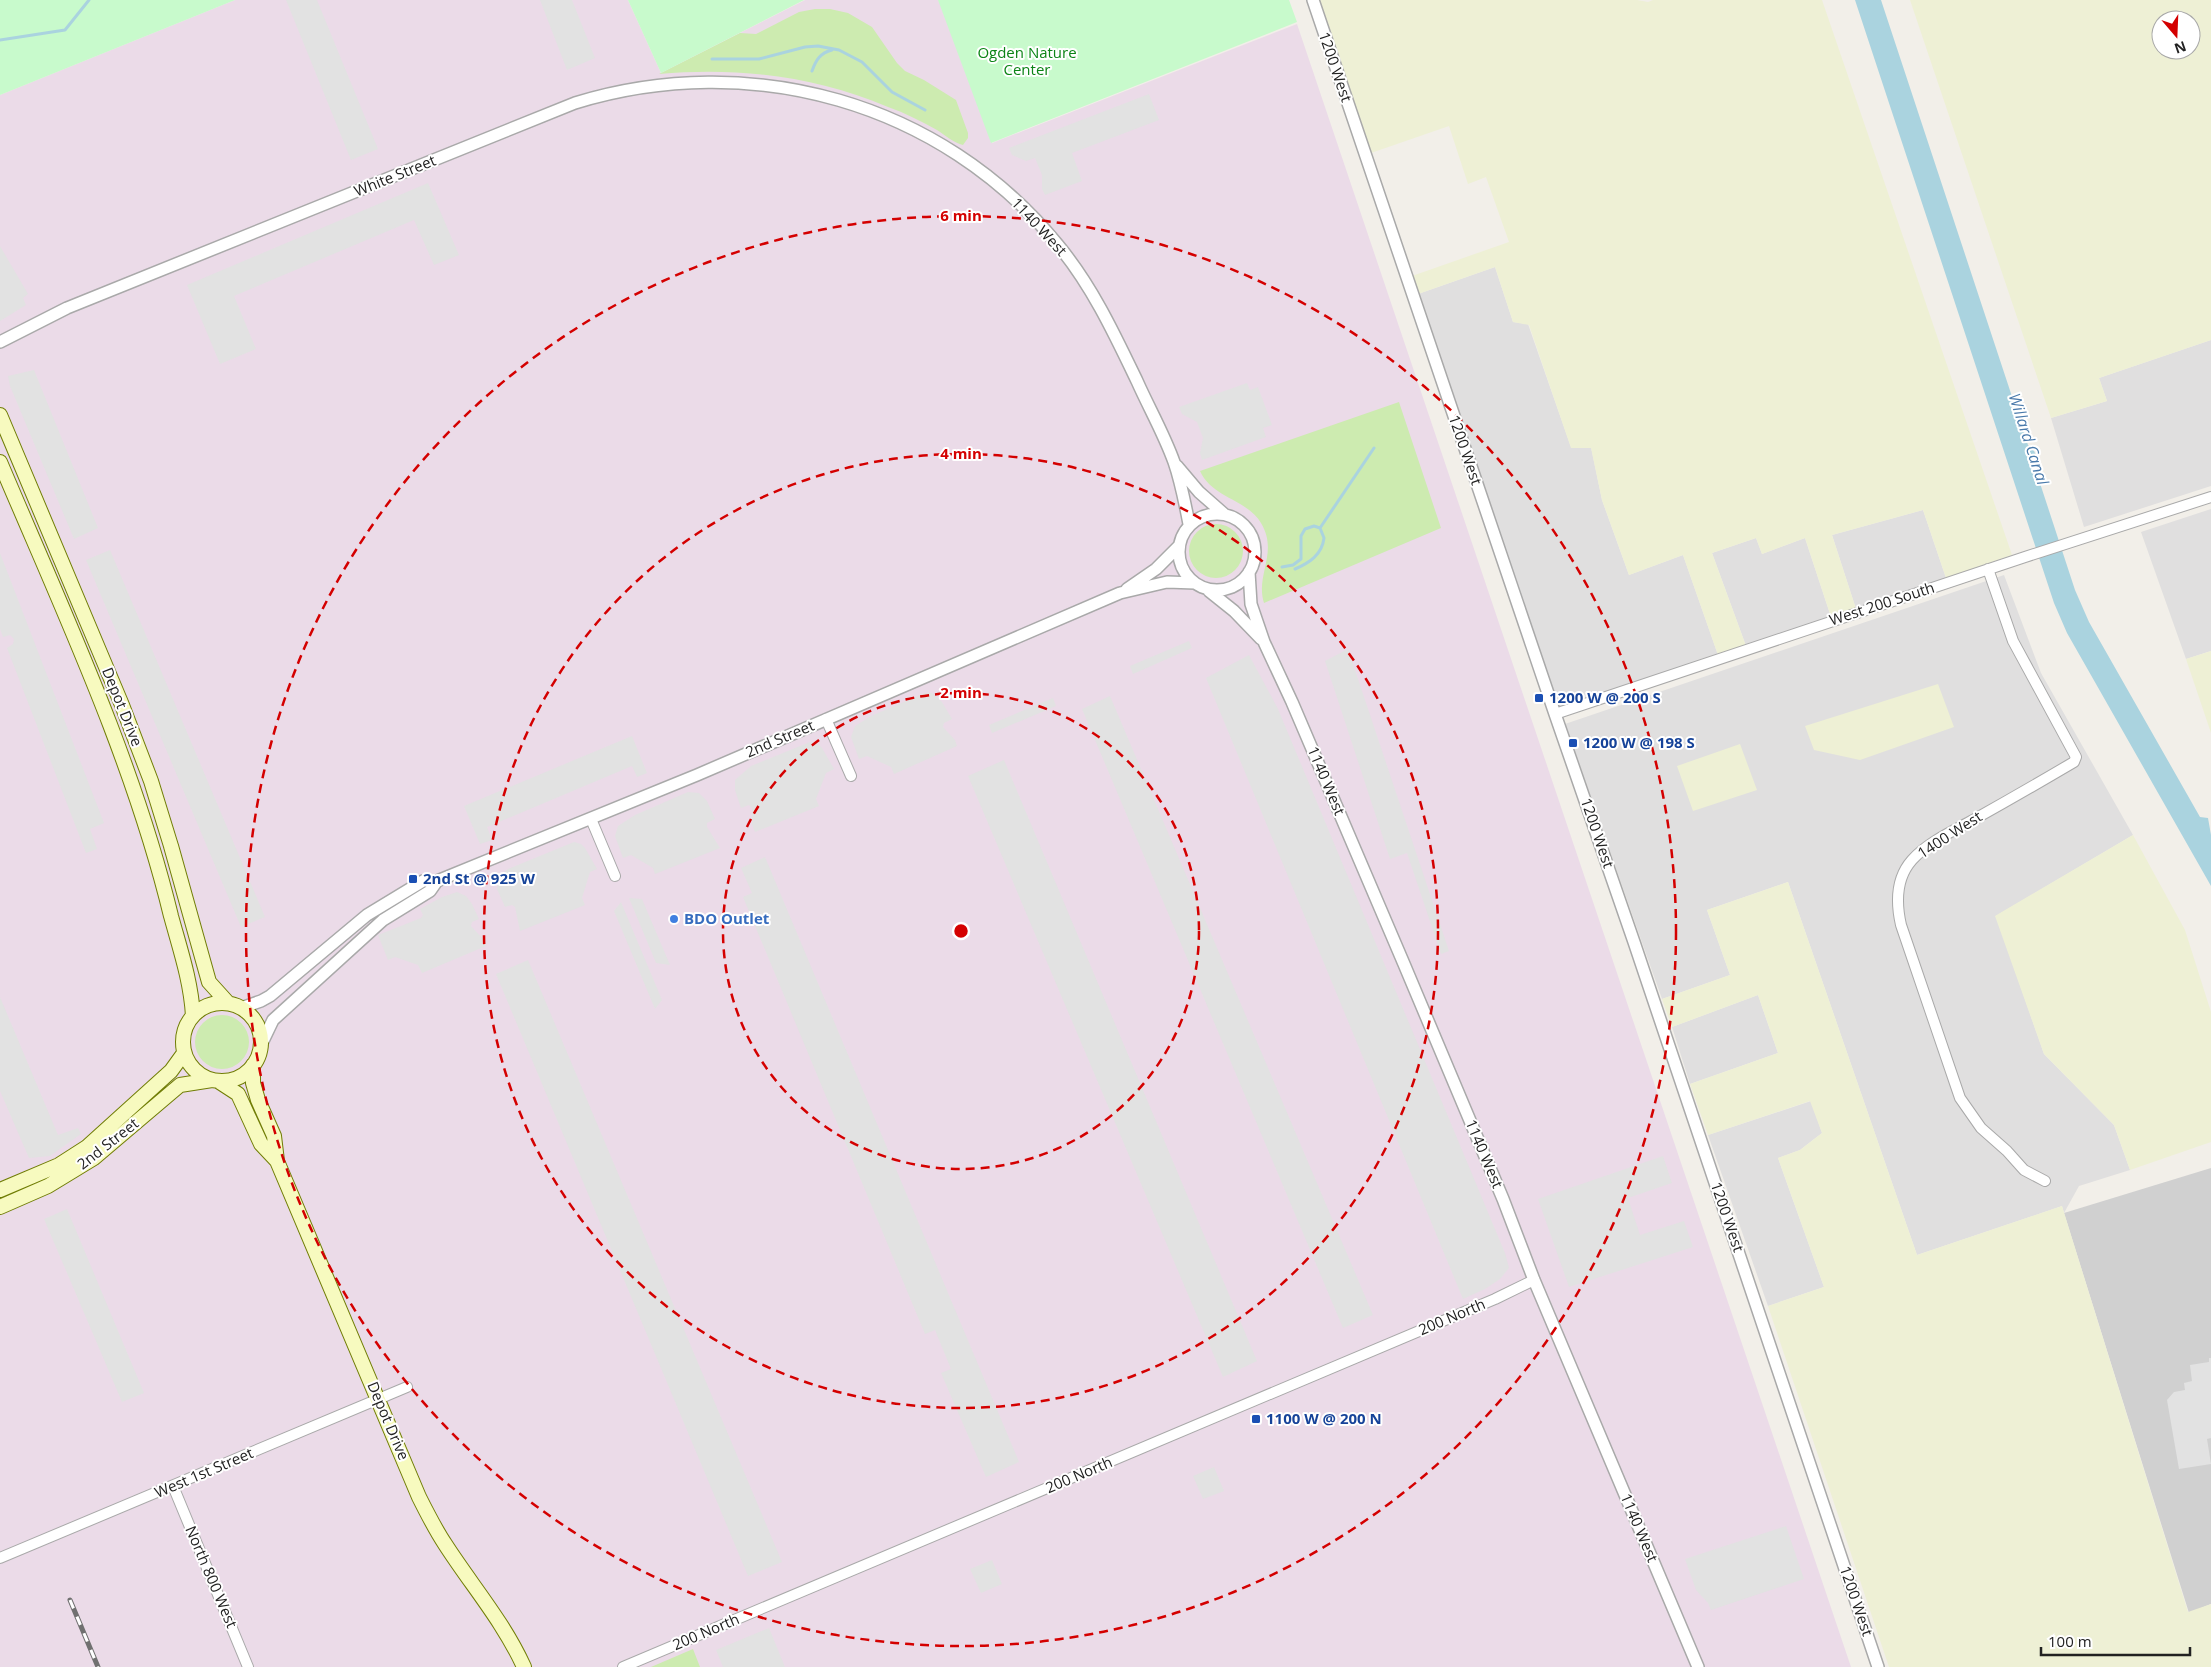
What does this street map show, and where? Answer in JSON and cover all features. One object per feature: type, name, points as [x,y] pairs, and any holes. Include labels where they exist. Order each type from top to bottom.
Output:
[{"type":"main road","name":"Depot Drive","points":[[0,415],[118,696],[151,781],[209,982],[234,1005]]},
{"type":"main road","name":"Depot Drive","points":[[0,462],[123,756],[164,887],[192,991],[193,1016]]},
{"type":"main road","points":[[210,1004],[234,1005],[254,1019],[260,1031],[261,1045],[258,1058],[238,1078],[225,1081],[200,1075],[190,1065],[184,1053],[182,1042],[184,1031],[193,1016],[210,1004]]},
{"type":"main road","name":"2nd Street","points":[[0,1190],[59,1165],[87,1146],[170,1071],[184,1053]]},
{"type":"main road","name":"Depot Drive","points":[[253,1065],[253,1083],[258,1100],[274,1136],[277,1162],[419,1497],[445,1545],[492,1609],[514,1645],[524,1667]]},
{"type":"main road","name":"Depot Drive","points":[[215,1080],[238,1094],[261,1144],[277,1162]]},
{"type":"main road","name":"2nd Street","points":[[0,1207],[48,1186],[94,1158],[180,1084],[215,1080]]},
{"type":"street","name":"1200 West","points":[[1313,0],[1634,942],[1878,1667]]},
{"type":"street","name":"White Street","points":[[0,342],[68,308],[581,101],[618,92],[678,84],[716,82],[761,84],[808,92]]},
{"type":"street","name":"1140 West","points":[[808,92],[867,108],[918,131],[948,148],[986,176],[1026,210],[1059,246],[1087,285],[1112,328],[1174,462],[1189,524]]},
{"type":"street","name":"1140 West","points":[[1174,462],[1199,492],[1224,514]]},
{"type":"street","name":"West 200 South","points":[[1555,714],[2032,554],[2211,497]]},
{"type":"street","points":[[1224,514],[1240,522],[1252,537],[1254,561],[1242,581],[1232,588],[1221,591],[1209,591],[1195,583],[1181,565],[1179,546],[1182,534],[1189,524],[1205,515],[1224,514]]},
{"type":"street","name":"2nd Street","points":[[1120,593],[1156,569],[1179,546]]},
{"type":"street","name":"1400 West","points":[[1988,569],[2013,641],[2076,758],[2074,762],[1933,843],[1912,860],[1902,878],[1897,894],[1897,910],[1900,925],[1960,1098],[1981,1128],[2007,1151],[2024,1170],[2045,1181]]},
{"type":"street","name":"1140 West","points":[[1249,572],[1251,604],[1264,642],[1292,702],[1413,986],[1503,1199],[1534,1280],[1698,1667]]},
{"type":"street","name":"2nd Street","points":[[234,1005],[261,1002],[330,944],[374,911],[423,881],[437,881],[591,819],[1120,593],[1167,582],[1195,583]]},
{"type":"street","name":"1140 West","points":[[1209,591],[1234,611],[1264,642]]},
{"type":"street","points":[[826,719],[851,776]]},
{"type":"street","points":[[591,819],[615,876]]},
{"type":"street","name":"2nd Street","points":[[261,1045],[273,1020],[383,920],[430,891],[437,881]]},
{"type":"street","name":"200 North","points":[[623,1667],[1486,1303],[1534,1280]]},
{"type":"street","name":"West 1st Street","points":[[0,1558],[407,1387]]},
{"type":"street","name":"North 800 West","points":[[173,1486],[248,1667]]},
{"type":"shaded area","points":[[235,0],[628,0],[661,73],[805,0],[939,0],[992,143],[1297,24],[1851,1667],[0,1667],[0,95]]},
{"type":"shaded area","points":[[286,0],[317,0],[378,149],[351,160]]},
{"type":"shaded area","points":[[540,0],[572,0],[595,58],[567,70]]},
{"type":"shaded area","points":[[1149,94],[1159,120],[1072,153],[1082,181],[1045,195],[1042,189],[1042,175],[1035,158],[1026,161],[1012,155],[1009,148]]},
{"type":"shaded area","points":[[428,183],[459,255],[434,265],[414,220],[234,296],[256,349],[220,364],[187,285]]},
{"type":"shaded area","points":[[0,246],[28,294],[23,298],[26,305],[0,321]]},
{"type":"shaded area","points":[[1495,267],[1513,322],[1528,324],[1571,447],[1591,447],[1602,500],[1629,575],[1683,555],[1718,655],[1558,710],[1418,294]]},
{"type":"shaded area","points":[[2211,340],[2211,486],[2084,527],[2051,418],[2107,401],[2099,378]]},
{"type":"shaded area","points":[[34,370],[98,528],[74,539],[10,386],[8,376]]},
{"type":"shaded area","points":[[1247,383],[1250,390],[1258,387],[1272,425],[1263,428],[1266,437],[1202,460],[1200,453],[1203,438],[1197,422],[1182,414],[1179,407]]},
{"type":"shaded area","points":[[2211,509],[2211,651],[2186,659],[2141,532]]},
{"type":"shaded area","points":[[1923,510],[1946,578],[1856,609],[1832,535]]},
{"type":"shaded area","points":[[1756,538],[1762,554],[1805,538],[1831,617],[1746,646],[1712,553]]},
{"type":"shaded area","points":[[110,550],[265,917],[241,927],[86,560]]},
{"type":"shaded area","points":[[0,553],[104,823],[90,829],[97,849],[86,853],[7,648],[13,644],[14,639],[10,635],[3,637],[0,629]]},
{"type":"shaded area","points":[[2004,575],[2041,673],[2133,835],[1996,916],[2044,1054],[2114,1125],[2130,1170],[2079,1186],[2064,1213],[2062,1206],[1917,1255],[1788,882],[1707,910],[1730,975],[1662,999],[1565,724]]},
{"type":"shaded area","points":[[1189,641],[1192,648],[1133,674],[1130,666]]},
{"type":"shaded area","points":[[1348,649],[1449,951],[1441,954],[1407,853],[1390,859],[1325,661]]},
{"type":"shaded area","points":[[1249,655],[1278,709],[1505,1253],[1509,1268],[1500,1279],[1485,1289],[1463,1299],[1206,678]]},
{"type":"shaded area","points":[[925,693],[932,693],[942,702],[952,719],[944,723],[943,727],[955,740],[957,746],[894,774],[891,767],[867,756],[859,759],[851,737],[855,726],[871,716]]},
{"type":"shaded area","points":[[1110,696],[1373,1315],[1343,1328],[1082,709]]},
{"type":"shaded area","points":[[1053,698],[1056,706],[992,733],[989,725]]},
{"type":"shaded area","points":[[632,736],[647,773],[637,777],[632,766],[487,827],[492,840],[480,844],[464,806]]},
{"type":"shaded area","points":[[810,742],[818,744],[822,748],[834,769],[826,773],[816,799],[819,806],[755,832],[752,825],[752,808],[749,805],[741,808],[735,790],[735,780],[751,766]]},
{"type":"shaded area","points":[[1004,760],[1257,1361],[1223,1377],[968,776]]},
{"type":"shaded area","points":[[688,792],[699,793],[707,801],[715,819],[707,823],[707,827],[720,848],[655,874],[653,868],[631,855],[623,858],[615,836],[618,826],[635,815]]},
{"type":"shaded area","points":[[574,842],[581,844],[585,848],[597,869],[590,872],[582,898],[585,905],[520,931],[515,907],[512,905],[505,907],[497,889],[499,876],[508,869]]},
{"type":"shaded area","points":[[765,857],[1019,1462],[986,1477],[941,1373],[951,1369],[935,1330],[925,1334],[743,897],[752,893],[741,868]]},
{"type":"shaded area","points":[[457,892],[466,896],[472,904],[479,919],[472,922],[471,926],[483,939],[486,946],[422,973],[418,965],[395,957],[388,960],[378,935],[421,918],[423,915],[420,909],[442,897]]},
{"type":"shaded area","points":[[629,898],[642,899],[670,965],[656,963]]},
{"type":"shaded area","points":[[621,902],[662,1000],[655,1009],[614,911]]},
{"type":"shaded area","points":[[528,960],[782,1562],[748,1576],[496,974]]},
{"type":"shaded area","points":[[1758,995],[1778,1053],[1690,1084],[1672,1027]]},
{"type":"shaded area","points":[[0,997],[58,1135],[78,1128],[81,1134],[50,1156],[29,1158],[0,1091]]},
{"type":"shaded area","points":[[1811,1101],[1822,1133],[1800,1150],[1778,1158],[1824,1287],[1768,1306],[1708,1135]]},
{"type":"shaded area","points":[[1663,1156],[1672,1183],[1628,1198],[1640,1235],[1684,1221],[1693,1247],[1569,1287],[1538,1199]]},
{"type":"shaded area","points":[[2211,1168],[2211,1604],[2189,1613],[2064,1213]]},
{"type":"shaded area","points":[[67,1209],[144,1393],[122,1402],[44,1219]]},
{"type":"shaded area","points":[[2209,1358],[2211,1358],[2211,1438],[2207,1439],[2211,1464],[2179,1469],[2167,1400],[2174,1392],[2185,1390],[2184,1383],[2192,1381],[2190,1365],[2209,1362]]},
{"type":"shaded area","points":[[1214,1467],[1224,1491],[1203,1499],[1193,1476]]},
{"type":"shaded area","points":[[1786,1526],[1804,1579],[1711,1610],[1708,1603],[1696,1590],[1685,1559]]},
{"type":"shaded area","points":[[992,1560],[1002,1584],[981,1593],[970,1569]]},
{"type":"shaded area","points":[[769,1628],[785,1667],[723,1667],[716,1650]]},
{"type":"green space","points":[[0,0],[235,0],[0,95]]},
{"type":"green space","points":[[628,0],[804,0],[661,73]]},
{"type":"green space","name":"Ogden Nature Center","points":[[938,0],[1289,0],[1297,22],[991,143]]},
{"type":"green space","points":[[1319,0],[1637,0],[1648,2],[1653,0],[1822,0],[2012,555],[1946,578],[1923,510],[1832,535],[1856,609],[1831,617],[1805,538],[1762,554],[1756,538],[1712,553],[1746,646],[1718,655],[1683,555],[1629,575],[1602,500],[1591,448],[1571,448],[1529,325],[1513,322],[1495,267],[1418,294],[1412,276],[1509,242],[1486,177],[1468,184],[1449,126],[1371,153]]},
{"type":"green space","points":[[1910,0],[2211,0],[2211,340],[2099,378],[2107,401],[2051,418]]},
{"type":"green space","points":[[830,9],[848,13],[872,27],[897,63],[905,71],[924,80],[956,100],[968,133],[968,138],[963,145],[953,141],[925,123],[894,109],[860,96],[804,81],[747,73],[689,72],[659,74],[740,33],[756,34],[799,12]]},
{"type":"green space","points":[[1399,402],[1441,528],[1264,603],[1262,583],[1268,544],[1261,523],[1247,509],[1213,487],[1205,480],[1200,471]]},
{"type":"green space","points":[[1216,524],[1226,526],[1235,532],[1241,541],[1243,551],[1241,561],[1235,570],[1226,576],[1216,578],[1206,576],[1197,570],[1191,561],[1189,551],[1191,541],[1197,532],[1206,526]]},
{"type":"green space","points":[[2211,651],[2211,733],[2186,659]]},
{"type":"green space","points":[[1938,684],[1954,727],[1860,760],[1814,750],[1805,726]]},
{"type":"green space","points":[[1740,744],[1757,790],[1693,811],[1677,766]]},
{"type":"green space","points":[[2133,835],[2185,930],[2211,1012],[2211,1142],[2130,1170],[2114,1125],[2044,1054],[1995,916]]},
{"type":"green space","points":[[1788,882],[1917,1255],[2062,1206],[2188,1612],[2211,1604],[2211,1667],[1889,1667],[1768,1306],[1824,1287],[1778,1158],[1800,1150],[1822,1133],[1810,1101],[1708,1135],[1690,1084],[1778,1053],[1758,995],[1672,1027],[1662,999],[1730,975],[1707,910]]},
{"type":"green space","points":[[222,1015],[232,1017],[241,1023],[247,1032],[249,1042],[247,1052],[241,1061],[232,1067],[222,1069],[212,1067],[203,1061],[197,1052],[195,1042],[197,1032],[203,1023],[212,1017]]},
{"type":"green space","points":[[693,1649],[700,1667],[651,1667]]},
{"type":"water","points":[[1855,0],[1881,0],[2028,445],[2034,451],[2041,465],[2036,471],[2075,590],[2089,622],[2200,817],[2208,818],[2211,835],[2211,886],[2067,633],[2054,603]]},
{"type":"waterway","points":[[0,40],[65,30],[89,0]]},
{"type":"waterway","points":[[712,59],[759,59],[805,47],[818,46],[839,50],[862,62],[892,92],[925,110]]},
{"type":"waterway","points":[[812,71],[819,58],[824,53],[832,50]]},
{"type":"waterway","points":[[1320,528],[1374,448]]},
{"type":"waterway","points":[[1282,567],[1293,565],[1301,559],[1301,536],[1305,529],[1314,526],[1320,528],[1324,538],[1318,554],[1295,569]]},
{"type":"railway","points":[[70,1600],[98,1667]]},
{"type":"place","name":"1200 W @ 200 S","points":[[1539,698]]},
{"type":"place","name":"1200 W @ 198 S","points":[[1573,743]]},
{"type":"place","name":"2nd St @ 925 W","points":[[413,879]]},
{"type":"place","name":"BDO Outlet","points":[[674,919]]},
{"type":"place","name":"1100 W @ 200 N","points":[[1256,1419]]},
{"type":"water label","name":"Willard Canal","points":[[2029,439]]}]
